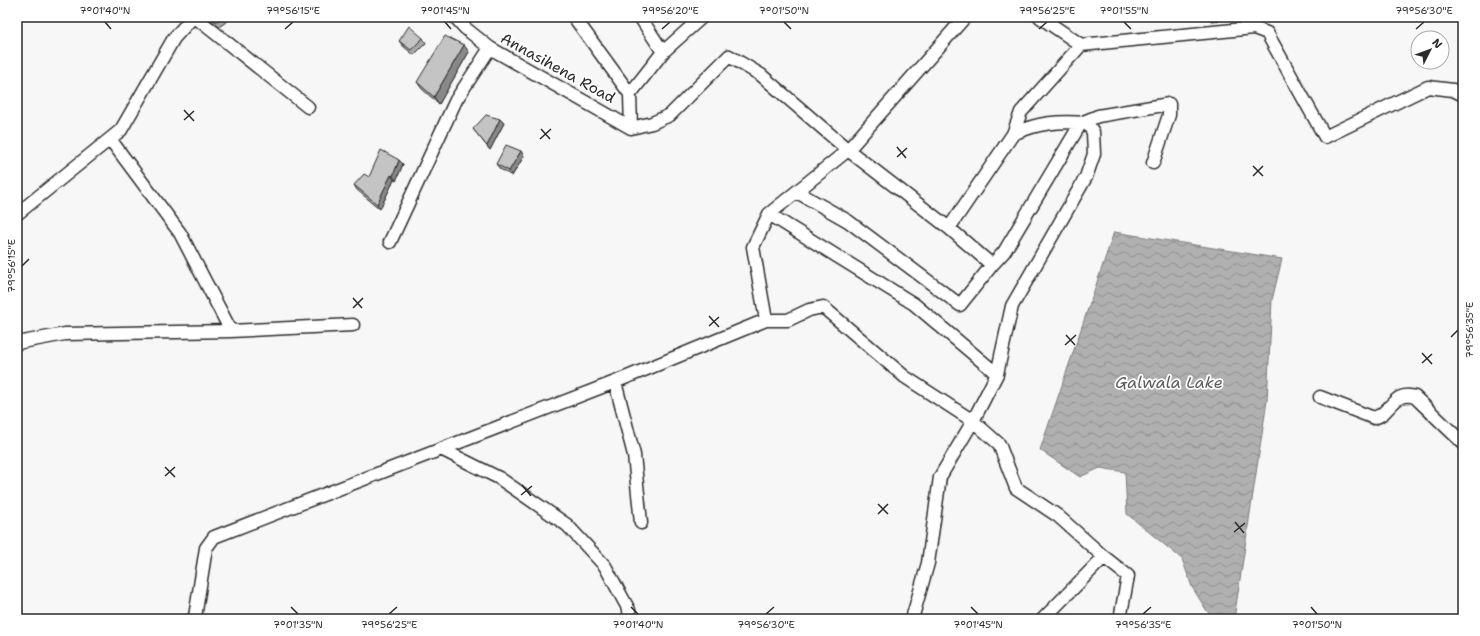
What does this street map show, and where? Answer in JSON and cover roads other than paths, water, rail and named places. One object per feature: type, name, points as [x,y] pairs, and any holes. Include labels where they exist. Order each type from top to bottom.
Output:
[{"type":"street","points":[[17,214],[121,130],[174,38],[194,17],[308,107]]},
{"type":"street","name":"Annasihena Road","points":[[455,17],[465,28],[490,48],[631,128]]},
{"type":"street","points":[[574,17],[630,94],[631,128],[652,123],[670,114],[729,56],[761,75],[848,150],[949,228],[992,265]]},
{"type":"street","points":[[640,17],[663,52]]},
{"type":"street","points":[[630,94],[663,52],[702,17]]},
{"type":"street","points":[[766,320],[753,247],[769,214],[848,150],[965,17]]},
{"type":"street","points":[[1040,17],[1081,45],[1254,28],[1260,30],[1267,33],[1325,137],[1428,87],[1453,90],[1463,95]]},
{"type":"street","points":[[1252,17],[1260,30]]},
{"type":"street","points":[[949,228],[1013,134],[1021,112],[1081,45]]},
{"type":"street","points":[[390,242],[456,100],[490,48]]},
{"type":"street","points":[[796,192],[848,221],[960,304],[1004,252],[1081,122],[1098,116],[1169,104],[1169,115],[1153,163]]},
{"type":"street","points":[[912,619],[928,563],[940,477],[973,421],[997,374],[1012,306],[1086,177],[1094,154],[1093,132],[1087,123],[1061,121],[1028,127],[1013,134]]},
{"type":"street","points":[[110,139],[180,232],[231,331]]},
{"type":"street","points":[[769,214],[914,304],[997,374]]},
{"type":"street","points":[[192,619],[195,617],[206,548],[214,537],[615,382],[766,320],[788,320],[809,310],[823,307],[905,377],[973,421],[999,444],[1016,488],[1058,516],[1128,576],[1120,619]]},
{"type":"street","points":[[17,343],[65,334],[231,331],[353,325]]},
{"type":"street","points":[[615,382],[634,455],[641,523]]},
{"type":"street","points":[[1320,397],[1374,418],[1384,413],[1399,397],[1407,395],[1415,397],[1463,443]]},
{"type":"street","points":[[441,449],[499,478],[567,525],[605,566],[629,610],[630,619]]},
{"type":"street","points":[[1044,619],[1104,557]]},
{"type":"water","name":"Galwala Lake","points":[[1114,232],[1282,259],[1272,300],[1267,401],[1234,619],[1212,619],[1192,587],[1182,559],[1127,514],[1125,472],[1100,468],[1080,477],[1040,450]]}]
